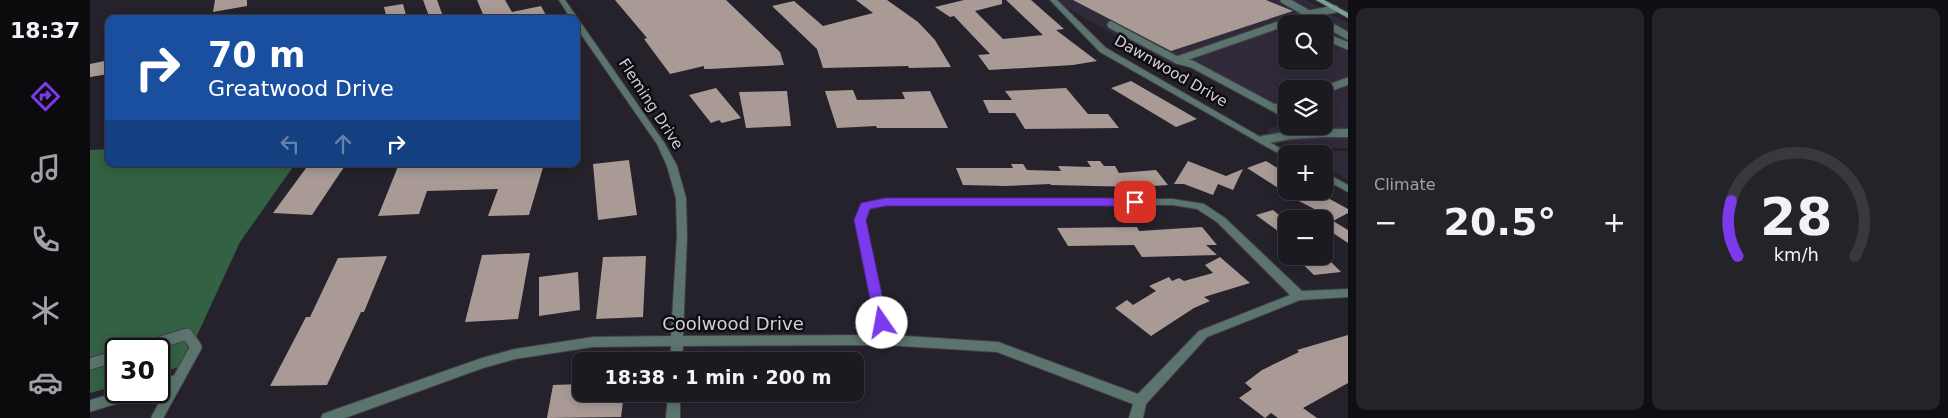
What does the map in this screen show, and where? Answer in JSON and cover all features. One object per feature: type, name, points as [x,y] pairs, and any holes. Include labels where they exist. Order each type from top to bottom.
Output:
[{"type":"main road","points":[[1319,0],[1348,16]]},
{"type":"street","name":"Fleming Drive","points":[[562,0],[572,15]]},
{"type":"street","name":"Dawnwood Drive","points":[[1053,0],[1103,50],[1278,149]]},
{"type":"street","name":"Fleming Drive","points":[[580,31],[661,144],[672,166],[681,198],[682,236],[676,352]]},
{"type":"street","points":[[1333,180],[1348,189]]},
{"type":"street","points":[[885,340],[860,220],[866,206],[885,202],[1173,202],[1200,206],[1221,220],[1299,296]]},
{"type":"street","points":[[1136,418],[1140,401],[1203,334],[1299,296],[1348,293]]},
{"type":"street","name":"Coolwood Drive","points":[[328,418],[482,363],[515,354],[593,342],[885,340],[998,347],[1140,401]]},
{"type":"street","points":[[673,418],[674,402]]},
{"type":"lane","points":[[1284,0],[1303,8],[1348,36]]},
{"type":"lane","points":[[1310,14],[1335,9]]},
{"type":"lane","points":[[1111,25],[1177,60],[1192,64],[1276,108]]},
{"type":"lane","points":[[1177,60],[1278,27]]},
{"type":"lane","points":[[1333,40],[1348,46]]},
{"type":"lane","points":[[1333,87],[1348,81]]},
{"type":"lane","points":[[1333,133],[1348,133]]},
{"type":"lane","points":[[1263,140],[1290,135]]},
{"type":"lane","points":[[157,418],[196,347],[188,334],[170,340]]},
{"type":"lane","points":[[90,364],[105,359]]},
{"type":"lane","points":[[170,382],[178,380]]},
{"type":"lane","points":[[90,406],[105,401]]},
{"type":"shaded area","points":[[1060,0],[1307,0],[1348,23],[1348,148],[1333,148],[1333,145],[1290,145],[1266,130],[1278,125],[1278,135],[1333,135],[1333,80],[1278,80],[1278,116],[1180,62],[1168,66],[1064,6]]},
{"type":"shaded area","points":[[1333,151],[1348,151],[1348,180],[1333,171]]},
{"type":"green space","points":[[105,149],[105,167],[293,167],[240,242],[183,366],[170,370],[170,338],[105,338],[105,389],[90,393],[90,150]]},
{"type":"building","points":[[215,0],[247,0],[247,6],[213,12]]},
{"type":"building","points":[[423,0],[437,0],[443,15],[429,15]]},
{"type":"building","points":[[477,0],[505,0],[512,12],[541,6],[546,15],[483,15]]},
{"type":"building","points":[[615,0],[726,0],[780,52],[784,65],[709,69],[704,69],[704,66],[670,74],[644,39],[647,38]]},
{"type":"building","points":[[856,0],[887,0],[918,22],[935,40],[951,67],[823,68],[817,49],[772,6],[794,1],[823,26],[873,13]]},
{"type":"building","points":[[964,0],[1002,0],[1002,4],[975,11],[1003,39],[1043,35],[1006,0],[1031,0],[1064,29],[1056,30],[1097,61],[1073,65],[989,70],[978,55],[990,54],[954,16],[950,17],[935,7]]},
{"type":"building","points":[[1073,0],[1266,0],[1293,11],[1278,15],[1171,51]]},
{"type":"building","points":[[403,4],[406,15],[386,15],[384,7]]},
{"type":"building","points":[[105,61],[105,75],[90,77],[90,64]]},
{"type":"building","points":[[1131,81],[1197,119],[1176,127],[1111,88]]},
{"type":"building","points":[[716,88],[741,118],[722,123],[719,120],[711,123],[689,95]]},
{"type":"building","points":[[1066,88],[1088,114],[1108,114],[1119,128],[1025,129],[1015,113],[989,113],[983,100],[1012,100],[1005,91]]},
{"type":"building","points":[[853,90],[857,100],[905,99],[902,92],[930,91],[948,128],[877,128],[876,126],[837,128],[825,91]]},
{"type":"building","points":[[787,91],[791,126],[746,128],[739,92]]},
{"type":"building","points":[[629,160],[637,215],[598,220],[593,164]]},
{"type":"building","points":[[1087,161],[1100,161],[1104,166],[1115,166],[1119,173],[1156,170],[1168,185],[1138,187],[1050,184],[963,185],[956,168],[1013,168],[1011,164],[1023,164],[1027,170],[1061,171],[1058,166],[1091,167]]},
{"type":"building","points":[[1188,161],[1226,176],[1243,169],[1233,190],[1218,184],[1213,195],[1184,184],[1174,184]]},
{"type":"building","points":[[1266,161],[1278,168],[1278,188],[1247,168]]},
{"type":"building","points":[[307,167],[344,167],[312,215],[273,213]]},
{"type":"building","points":[[398,167],[543,167],[529,215],[488,216],[498,189],[427,191],[419,214],[378,216]]},
{"type":"building","points":[[1297,200],[1332,200],[1348,209],[1348,213],[1333,221],[1333,210],[1316,210]]},
{"type":"building","points":[[1273,210],[1278,214],[1278,231],[1256,215]]},
{"type":"building","points":[[1333,221],[1348,230],[1348,243],[1333,233]]},
{"type":"building","points":[[1137,227],[1139,231],[1202,227],[1217,245],[1206,245],[1217,255],[1142,257],[1134,245],[1068,246],[1057,228]]},
{"type":"building","points":[[530,253],[518,319],[465,322],[482,255]]},
{"type":"building","points":[[387,256],[364,312],[361,312],[327,385],[270,386],[306,317],[310,317],[338,258]]},
{"type":"building","points":[[646,256],[643,317],[596,319],[603,257]]},
{"type":"building","points":[[1220,257],[1250,283],[1204,297],[1210,301],[1194,308],[1151,336],[1115,308],[1127,300],[1133,305],[1156,291],[1149,286],[1169,277],[1172,281],[1179,278],[1184,281],[1213,273],[1205,265]]},
{"type":"building","points":[[1333,264],[1341,272],[1314,275],[1303,265]]},
{"type":"building","points":[[578,272],[580,310],[539,316],[539,277]]},
{"type":"building","points":[[1348,335],[1348,383],[1303,408],[1317,418],[1278,418],[1271,413],[1265,418],[1239,398],[1252,389],[1245,383],[1262,370],[1299,352],[1297,350]]},
{"type":"building","points":[[572,384],[572,402],[623,402],[621,417],[547,418],[553,385]]},
{"type":"route","points":[[882,323],[860,220],[866,206],[885,202],[1135,202]]}]
